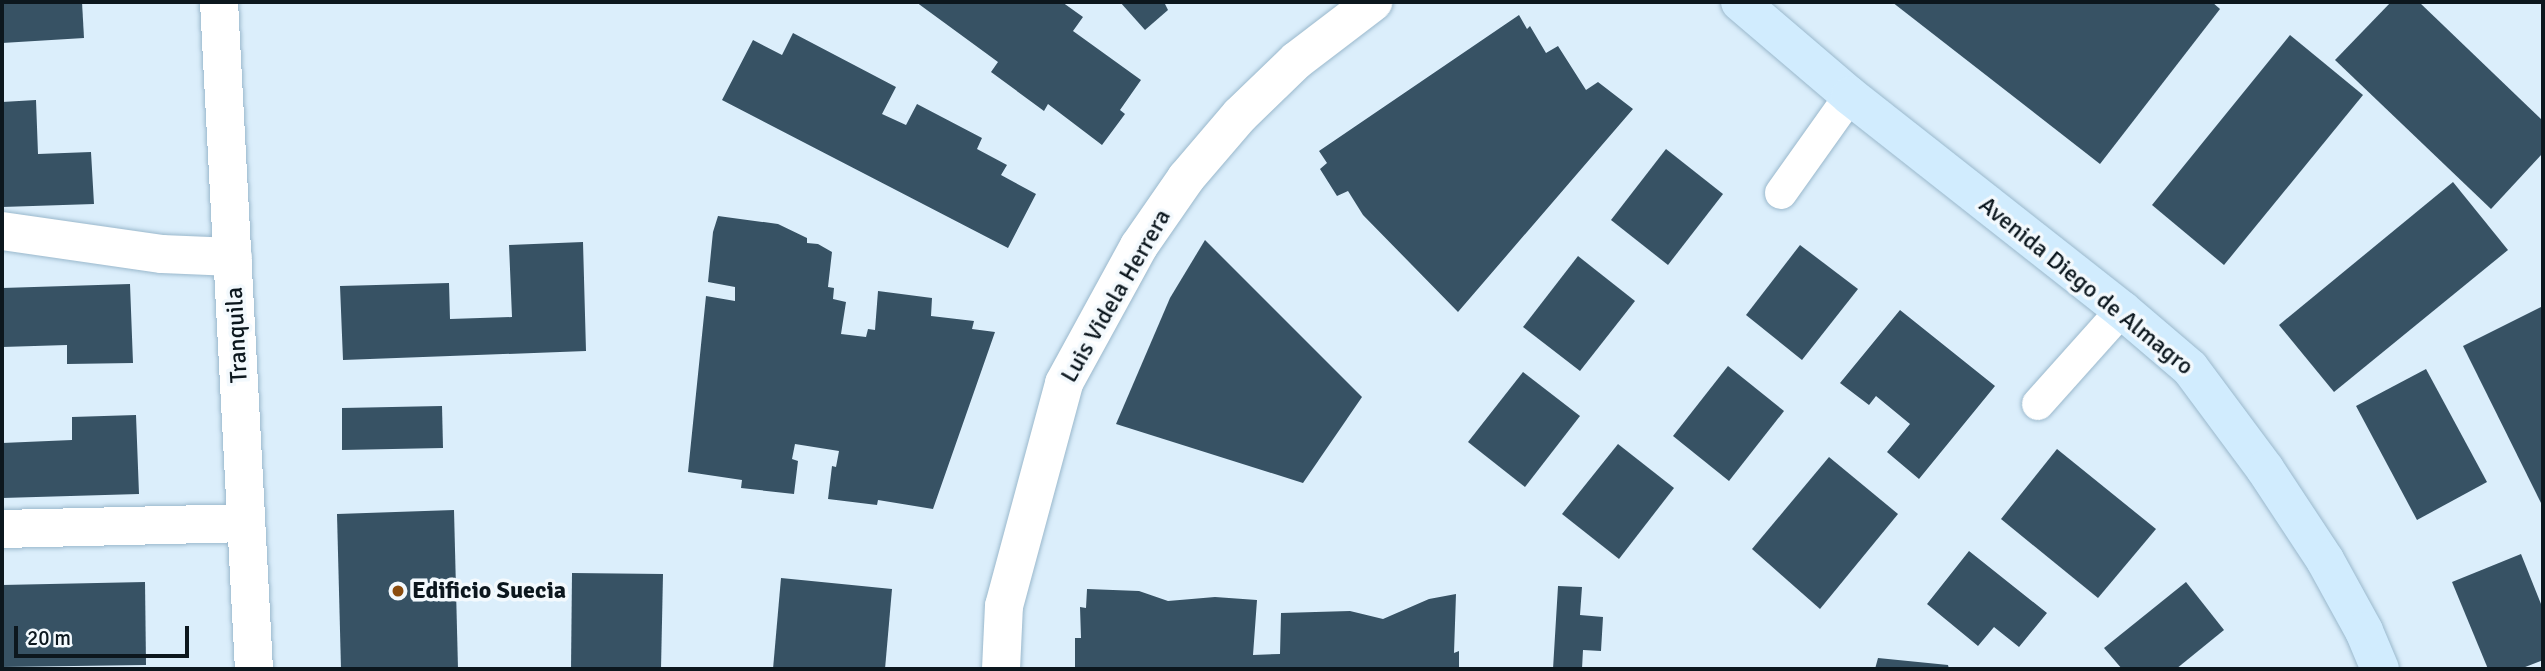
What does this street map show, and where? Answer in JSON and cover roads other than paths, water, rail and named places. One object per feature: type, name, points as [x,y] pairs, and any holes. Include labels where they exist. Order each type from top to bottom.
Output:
[{"type":"street","name":"Tranquila","points":[[219,2],[254,669]]},
{"type":"street","name":"Luis Videla Herrera","points":[[1001,669],[1004,606],[1064,383],[1139,246],[1186,178],[1240,115],[1297,60],[1373,2]]},
{"type":"street","name":"Avenida Diego de Almagro","points":[[1740,2],[1850,96],[2122,310],[2190,368],[2265,468],[2332,571],[2364,631],[2380,669]]},
{"type":"street","points":[[2,231],[162,254],[233,257]]},
{"type":"street","points":[[2,529],[246,523]]},
{"type":"lane","points":[[1781,193],[1850,96]]},
{"type":"lane","points":[[2038,404],[2122,310]]},
{"type":"place","name":"Edificio Suecia","points":[[398,591]]}]
